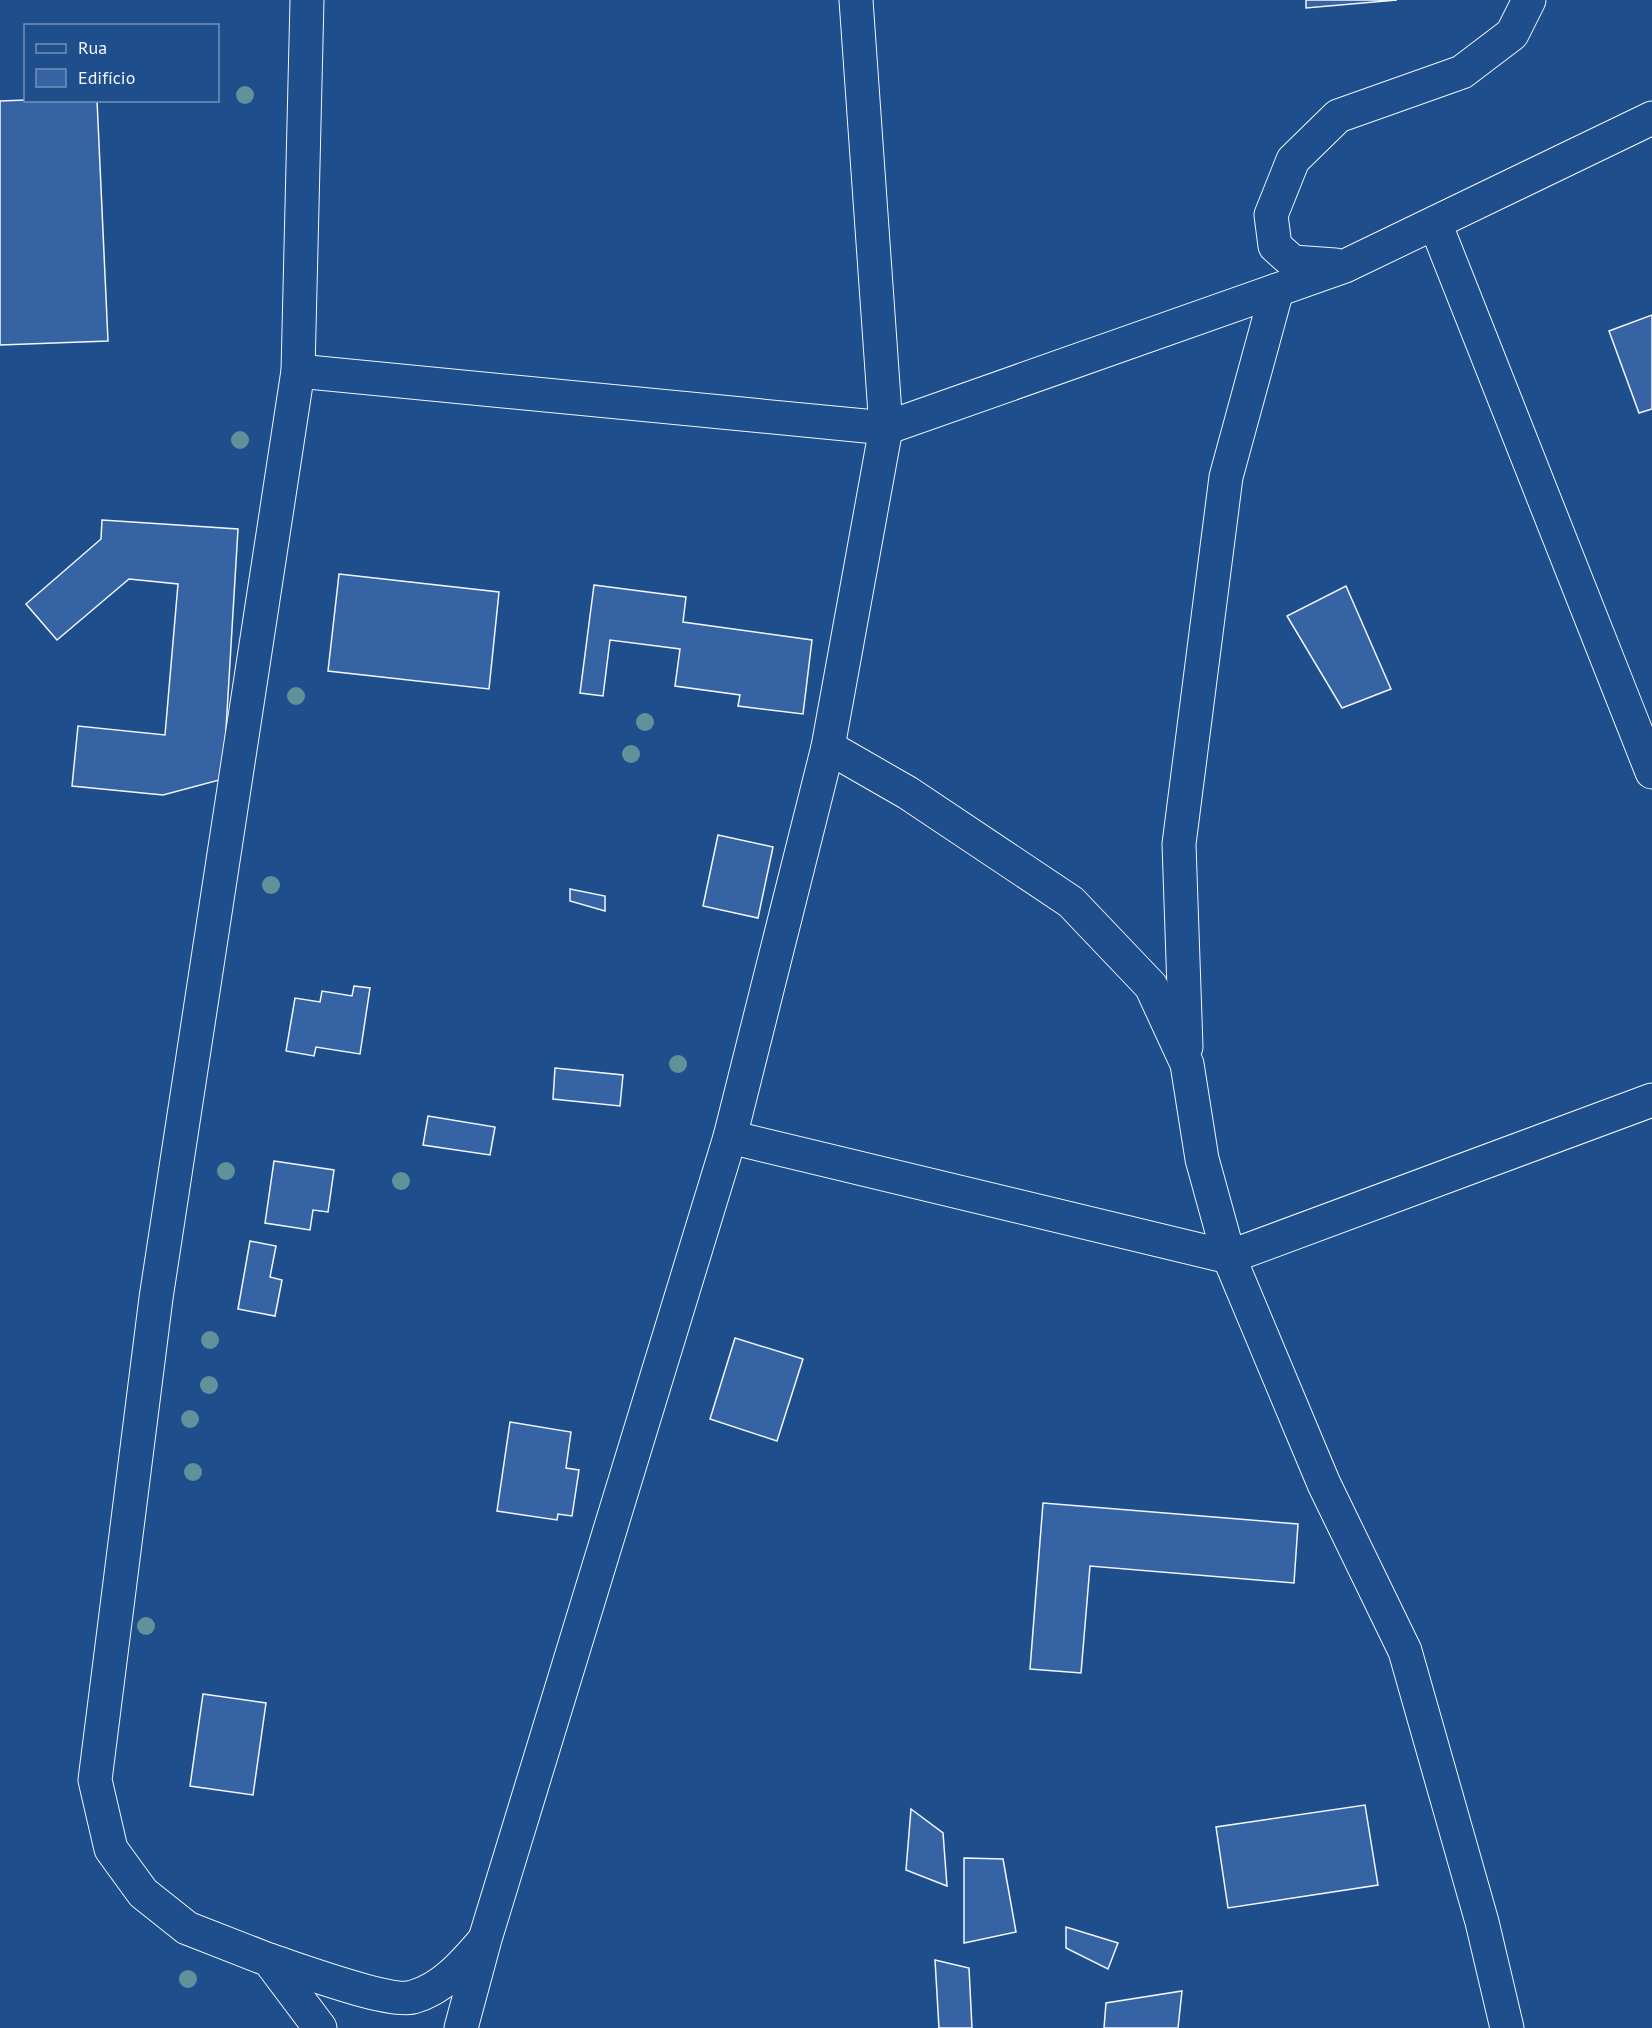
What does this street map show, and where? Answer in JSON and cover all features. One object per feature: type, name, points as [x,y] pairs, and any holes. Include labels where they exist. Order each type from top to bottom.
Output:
[{"type":"street","points":[[307,0],[298,371],[156,1298],[94,1780],[111,1849],[143,1893],[187,1928],[270,1960],[381,1995],[411,1998],[438,1986],[464,1963],[485,1939]]},
{"type":"street","points":[[461,2028],[485,1939],[730,1137],[828,747],[886,428],[856,0]]},
{"type":"street","points":[[1345,266],[1293,262],[1275,246],[1271,215],[1293,160],[1338,116],[1462,72],[1512,34],[1529,0]]},
{"type":"street","points":[[298,371],[886,428],[1345,266],[1652,118]]},
{"type":"street","points":[[1435,223],[1652,772]]},
{"type":"street","points":[[1277,290],[1226,477],[1179,844],[1187,1064],[1202,1159],[1229,1257],[1324,1484],[1406,1651],[1482,1922],[1507,2028]]},
{"type":"street","points":[[828,747],[908,793],[1071,902],[1151,986],[1187,1064]]},
{"type":"street","points":[[730,1137],[1229,1257],[1652,1100]]},
{"type":"street","points":[[270,1960],[320,2028]]},
{"type":"building","points":[[1306,0],[1397,0],[1306,8]]},
{"type":"building","points":[[0,101],[97,102],[108,341],[0,345]]},
{"type":"building","points":[[1652,315],[1652,409],[1639,413],[1609,331]]},
{"type":"building","points":[[102,520],[238,529],[223,779],[163,795],[72,786],[78,726],[165,735],[178,584],[129,579],[57,640],[26,604],[101,539]]},
{"type":"building","points":[[339,574],[499,592],[489,689],[328,671]]},
{"type":"building","points":[[594,585],[686,597],[683,622],[812,640],[803,714],[738,706],[740,695],[675,686],[680,649],[610,640],[603,696],[580,693]]},
{"type":"building","points":[[1346,586],[1391,689],[1342,708],[1287,616]]},
{"type":"building","points":[[718,835],[773,847],[758,918],[703,906]]},
{"type":"building","points":[[570,889],[605,896],[605,911],[570,901]]},
{"type":"building","points":[[354,986],[370,988],[360,1054],[316,1047],[314,1056],[286,1051],[295,998],[320,1002],[322,991],[352,996]]},
{"type":"building","points":[[555,1068],[623,1075],[620,1106],[553,1099]]},
{"type":"building","points":[[428,1116],[495,1127],[490,1155],[423,1145]]},
{"type":"building","points":[[274,1161],[334,1170],[328,1212],[313,1210],[310,1230],[265,1223]]},
{"type":"building","points":[[250,1241],[276,1246],[270,1277],[282,1280],[275,1316],[238,1309]]},
{"type":"building","points":[[735,1338],[803,1359],[777,1441],[710,1419]]},
{"type":"building","points":[[510,1422],[571,1432],[566,1468],[579,1470],[572,1516],[558,1514],[557,1520],[497,1511]]},
{"type":"building","points":[[1043,1503],[1298,1524],[1294,1583],[1090,1566],[1081,1673],[1030,1669]]},
{"type":"building","points":[[203,1694],[266,1703],[253,1795],[190,1786]]},
{"type":"building","points":[[1365,1805],[1378,1885],[1228,1908],[1216,1827]]},
{"type":"building","points":[[911,1809],[943,1833],[947,1886],[906,1870]]},
{"type":"building","points":[[964,1858],[1003,1859],[1016,1932],[964,1943]]},
{"type":"building","points":[[1066,1927],[1118,1943],[1108,1969],[1066,1948]]},
{"type":"building","points":[[935,1960],[969,1968],[972,2028],[939,2028]]},
{"type":"building","points":[[1182,1991],[1178,2028],[1104,2028],[1106,2003]]}]
